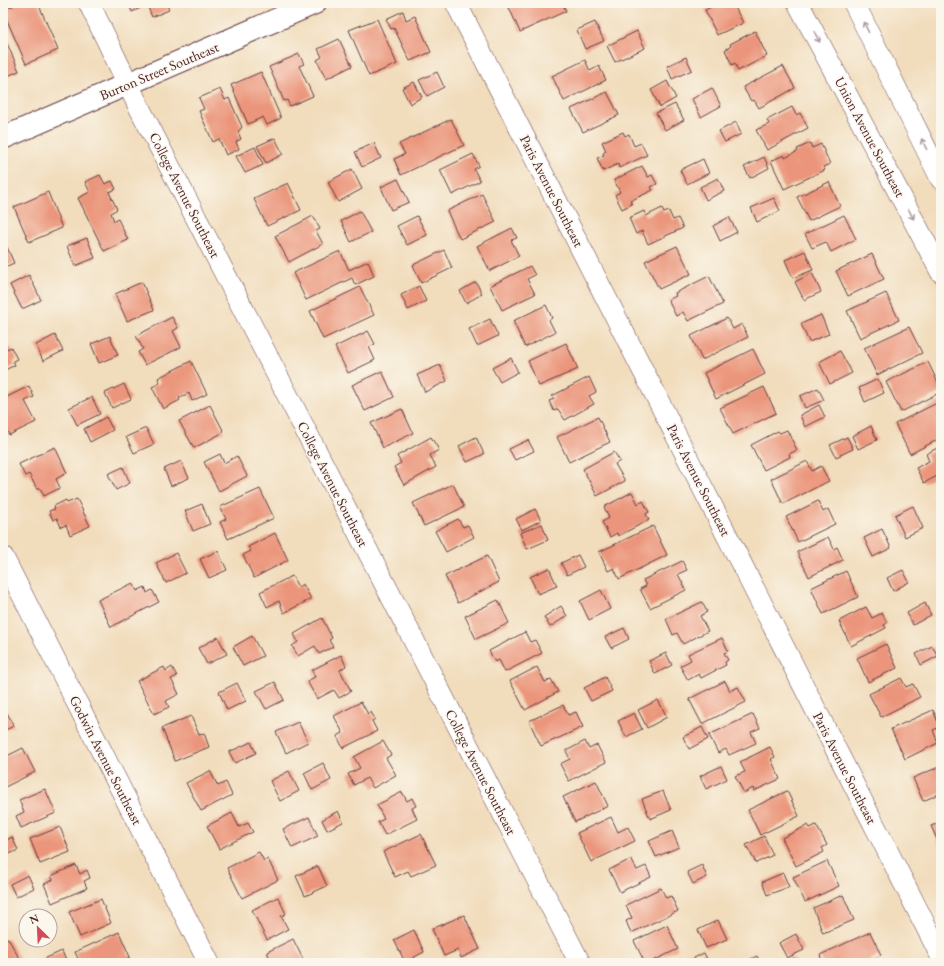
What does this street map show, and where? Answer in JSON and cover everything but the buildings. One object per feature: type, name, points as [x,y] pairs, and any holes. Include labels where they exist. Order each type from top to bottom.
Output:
[{"type":"main road","name":"Burton Street Southeast","points":[[3,138],[315,3]]},
{"type":"street","name":"College Avenue Southeast","points":[[88,3],[128,84],[580,963]]},
{"type":"street","name":"Paris Avenue Southeast","points":[[456,3],[941,956]]},
{"type":"street","name":"Union Avenue Southeast","points":[[798,3],[936,249],[941,272]]},
{"type":"street","points":[[854,3],[941,179]]},
{"type":"street","name":"Godwin Avenue Southeast","points":[[3,557],[210,963]]}]
